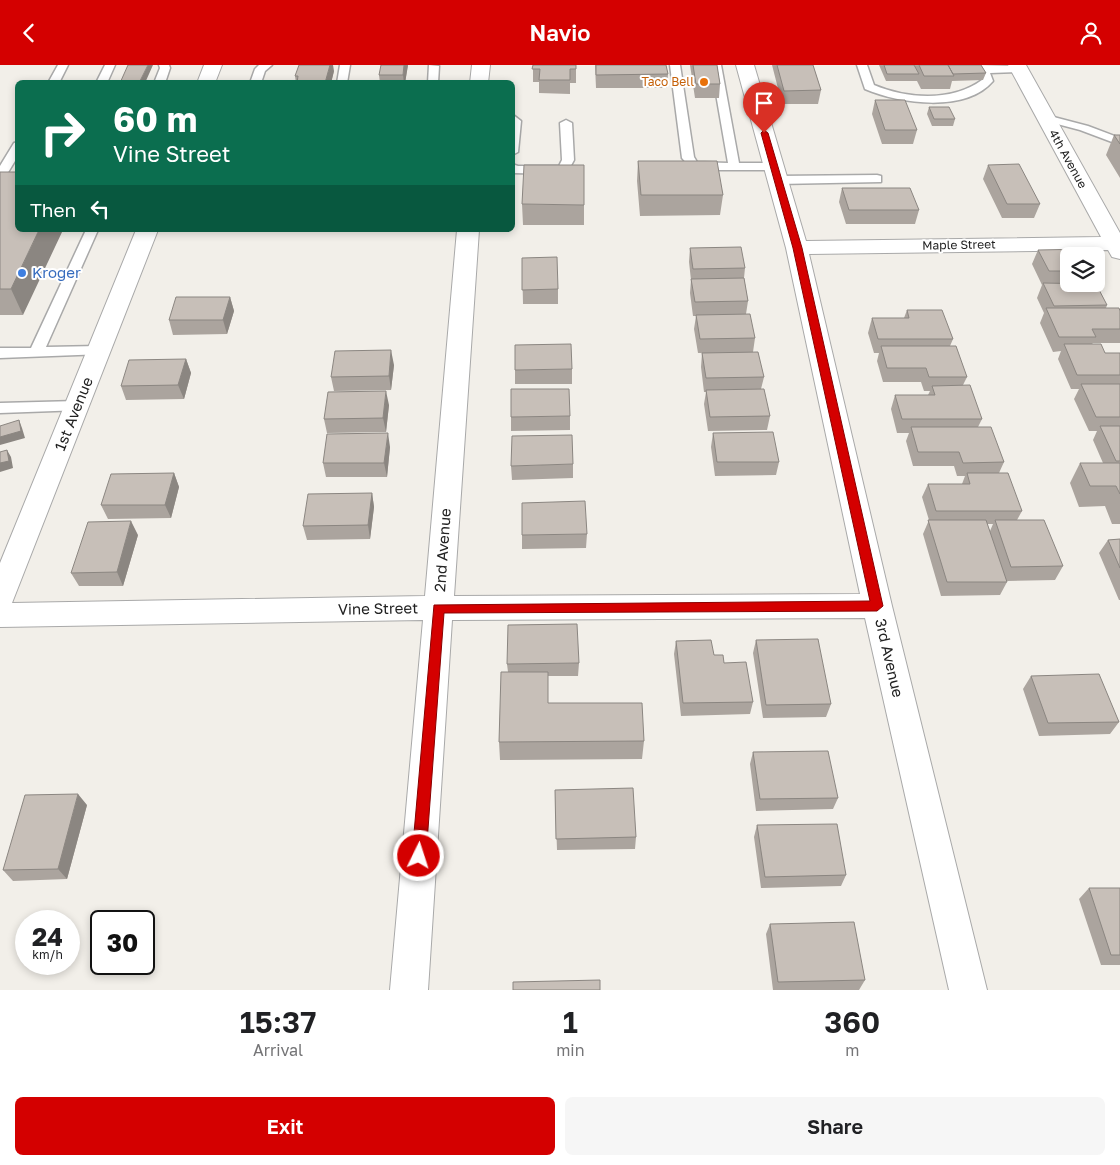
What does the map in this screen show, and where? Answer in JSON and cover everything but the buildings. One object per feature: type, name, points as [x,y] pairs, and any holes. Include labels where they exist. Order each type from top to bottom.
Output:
[{"type":"street","points":[[207,80],[213,65]]},
{"type":"street","points":[[479,80],[480,65]]},
{"type":"street","name":"3rd Avenue","points":[[745,65],[797,248],[877,606],[968,990]]},
{"type":"street","name":"4th Avenue","points":[[1018,67],[1118,246]]},
{"type":"street","name":"1st Avenue","points":[[0,599],[146,232]]},
{"type":"street","name":"2nd Avenue","points":[[409,990],[468,232]]},
{"type":"street","name":"Maple Street","points":[[797,248],[1118,246]]},
{"type":"street","name":"Vine Street","points":[[0,615],[438,608],[877,606]]},
{"type":"lane","points":[[55,80],[63,65]]},
{"type":"lane","points":[[102,80],[110,65]]},
{"type":"lane","points":[[159,80],[165,68],[164,65]]},
{"type":"lane","points":[[256,80],[260,69],[267,65]]},
{"type":"lane","points":[[342,80],[345,65]]},
{"type":"lane","points":[[675,65],[688,158],[693,164],[776,173],[877,179]]},
{"type":"lane","points":[[716,65],[734,167]]},
{"type":"lane","points":[[862,65],[869,87],[881,93],[902,97],[947,98],[973,92],[988,81],[982,67],[1018,67]]},
{"type":"lane","points":[[433,80],[434,66]]},
{"type":"lane","points":[[1046,118],[1084,128],[1120,142]]},
{"type":"lane","points":[[515,170],[560,170],[564,168],[568,160],[566,123]]},
{"type":"lane","points":[[0,176],[15,150]]},
{"type":"lane","points":[[37,351],[91,232]]},
{"type":"lane","points":[[0,353],[99,351]]},
{"type":"lane","points":[[0,408],[77,407]]},
{"type":"place","name":"Taco Bell","points":[[704,82]]},
{"type":"place","name":"Kroger","points":[[22,273]]},
{"type":"route","points":[[419,856],[438,608],[877,606],[797,248],[764,133]]}]
